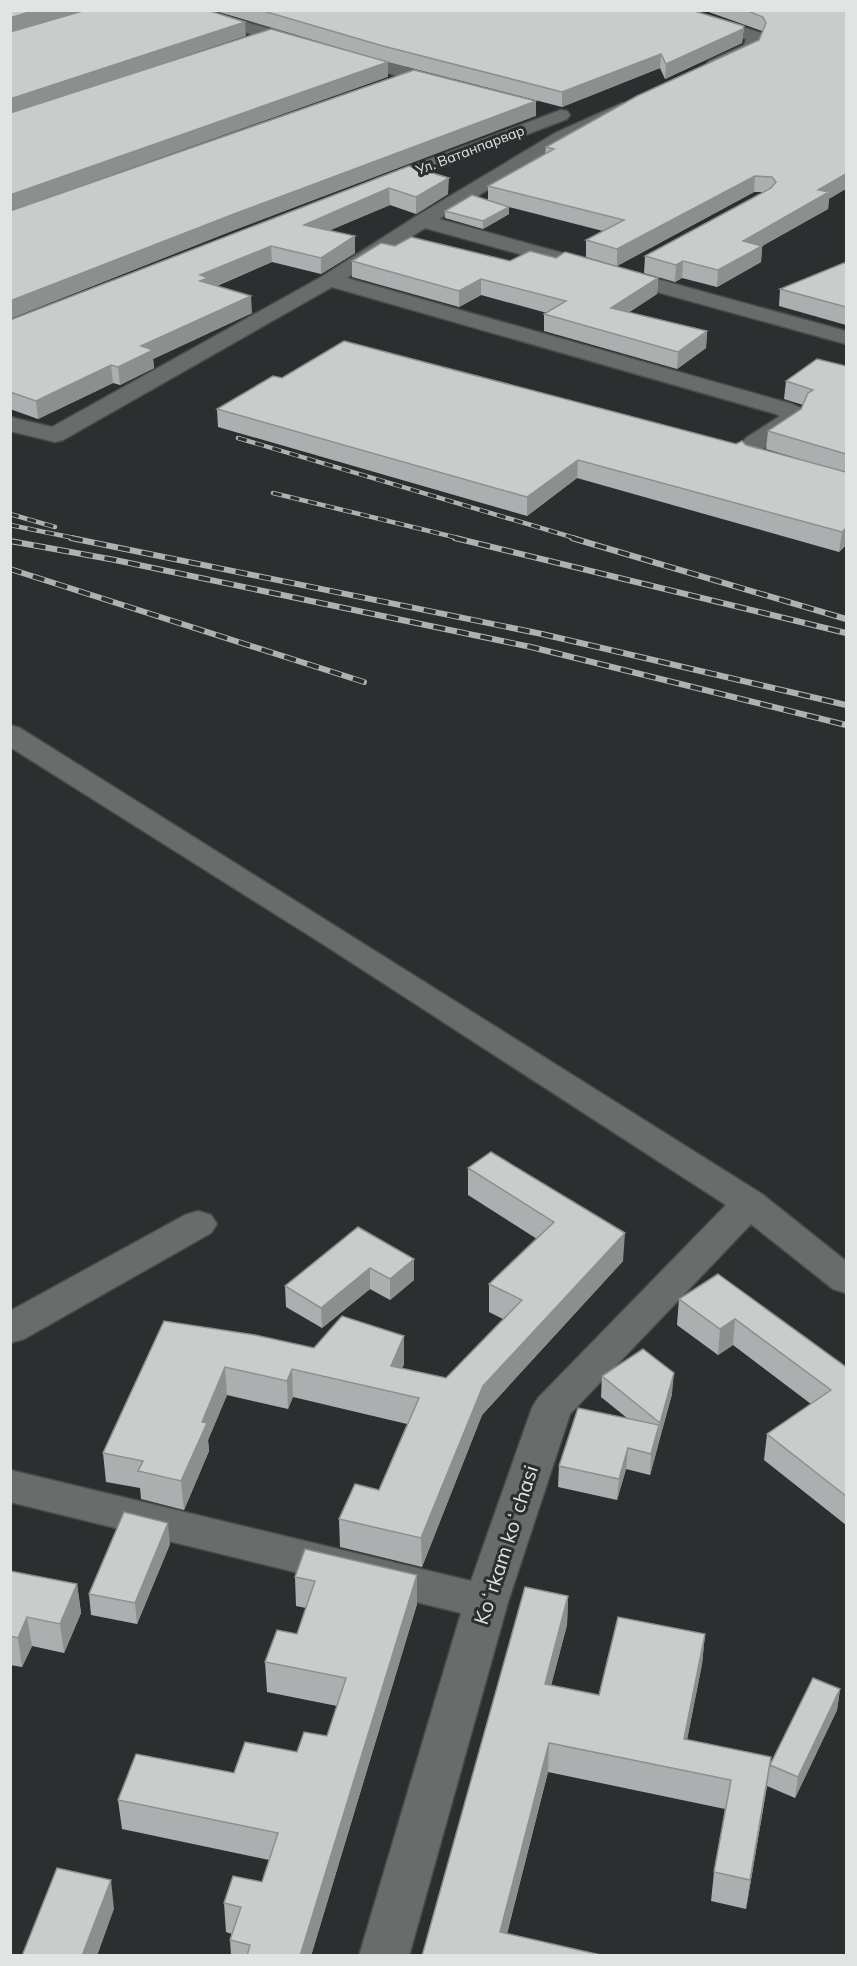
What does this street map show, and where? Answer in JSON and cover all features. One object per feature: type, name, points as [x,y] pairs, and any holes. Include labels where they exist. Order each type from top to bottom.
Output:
[{"type":"street","points":[[685,10],[692,17],[754,37],[751,48],[697,73]]},
{"type":"street","points":[[185,11],[459,88]]},
{"type":"street","points":[[247,43],[270,36]]},
{"type":"street","points":[[381,88],[414,76]]},
{"type":"street","points":[[10,424],[55,435],[330,280],[422,221],[564,136],[644,98]]},
{"type":"street","points":[[527,106],[590,123]]},
{"type":"street","name":"Ул. Ватанпарвар","points":[[363,190],[561,115]]},
{"type":"street","points":[[422,221],[619,276],[843,334]]},
{"type":"street","points":[[619,276],[640,265]]},
{"type":"street","points":[[330,280],[784,409],[793,413],[790,420],[754,443],[747,451],[753,456],[846,483]]},
{"type":"street","points":[[10,734],[327,933],[749,1203],[846,1280]]},
{"type":"street","name":"Koʻrkam koʻchasi","points":[[384,1956],[486,1602],[552,1408],[749,1203]]},
{"type":"street","points":[[10,1329],[198,1224]]},
{"type":"street","points":[[10,1486],[486,1602]]},
{"type":"building","points":[[10,10],[35,10],[10,18]]},
{"type":"building","points":[[86,10],[207,10],[245,22],[10,99],[10,32]]},
{"type":"building","points":[[260,10],[691,10],[744,26],[743,29],[666,64],[661,54],[562,92],[383,46]]},
{"type":"building","points":[[745,10],[846,10],[846,174],[818,190],[829,192],[743,241],[762,246],[718,270],[683,261],[676,265],[645,256],[771,188],[776,182],[772,177],[755,176],[617,249],[586,240],[624,220],[488,186],[554,149],[546,147],[637,96],[759,40],[766,23],[763,17]]},
{"type":"building","points":[[271,29],[388,62],[10,195],[10,113]]},
{"type":"building","points":[[414,70],[536,101],[10,301],[10,211]]},
{"type":"building","points":[[409,166],[449,178],[416,197],[389,188],[304,225],[355,236],[321,258],[271,246],[200,275],[208,278],[200,281],[251,296],[141,346],[153,350],[141,356],[118,367],[111,365],[36,401],[10,392],[10,320]]},
{"type":"building","points":[[472,195],[509,207],[483,221],[445,211]]},
{"type":"building","points":[[411,237],[510,261],[530,251],[556,258],[565,252],[658,278],[611,308],[707,331],[678,352],[544,314],[566,301],[481,279],[459,291],[352,261],[381,243],[395,246]]},
{"type":"building","points":[[846,262],[846,307],[780,289]]},
{"type":"building","points":[[344,341],[736,444],[742,441],[746,445],[846,472],[846,528],[842,532],[578,460],[527,497],[217,409],[273,376],[282,378]]},
{"type":"building","points":[[817,359],[846,366],[846,454],[768,431],[801,409],[808,393],[813,390],[786,381]]},
{"type":"building","points":[[491,1152],[625,1233],[483,1386],[421,1538],[339,1519],[355,1484],[379,1490],[419,1398],[292,1369],[287,1381],[225,1367],[202,1422],[207,1423],[181,1481],[138,1471],[143,1461],[103,1453],[164,1321],[255,1335],[314,1348],[342,1316],[404,1336],[391,1366],[446,1378],[522,1300],[489,1284],[554,1222],[468,1168]]},
{"type":"building","points":[[358,1227],[414,1259],[390,1279],[370,1268],[321,1308],[285,1286]]},
{"type":"building","points":[[718,1274],[846,1367],[846,1496],[767,1434],[831,1390],[735,1319],[720,1329],[679,1299]]},
{"type":"building","points":[[643,1349],[674,1373],[660,1423],[602,1376]]},
{"type":"building","points":[[578,1408],[659,1425],[651,1454],[628,1448],[619,1479],[559,1466]]},
{"type":"building","points":[[124,1512],[168,1523],[135,1603],[89,1594]]},
{"type":"building","points":[[305,1549],[417,1575],[300,1956],[247,1956],[250,1945],[230,1940],[241,1907],[224,1903],[233,1876],[262,1882],[278,1833],[118,1800],[136,1754],[234,1773],[245,1742],[297,1752],[304,1732],[327,1736],[346,1678],[265,1662],[277,1630],[297,1634],[315,1581],[295,1577]]},
{"type":"building","points":[[10,1571],[77,1584],[60,1624],[27,1617],[18,1638],[10,1636]]},
{"type":"building","points":[[525,1587],[568,1596],[545,1684],[599,1695],[618,1617],[705,1634],[684,1739],[771,1757],[750,1880],[714,1872],[731,1780],[549,1743],[500,1932],[605,1956],[422,1956]]},
{"type":"building","points":[[813,1678],[840,1689],[798,1777],[770,1765]]},
{"type":"building","points":[[57,1868],[111,1880],[82,1956],[22,1956]]},
{"type":"railway","points":[[238,438],[578,539]]},
{"type":"railway","points":[[273,493],[462,539]]},
{"type":"railway","points":[[10,514],[55,527]]},
{"type":"railway","points":[[10,525],[79,539]]},
{"type":"railway","points":[[71,538],[542,634],[846,705]]},
{"type":"railway","points":[[455,538],[846,633]]},
{"type":"railway","points":[[572,538],[846,619]]},
{"type":"railway","points":[[10,541],[115,560],[531,647],[846,725]]},
{"type":"railway","points":[[10,569],[364,682]]}]
